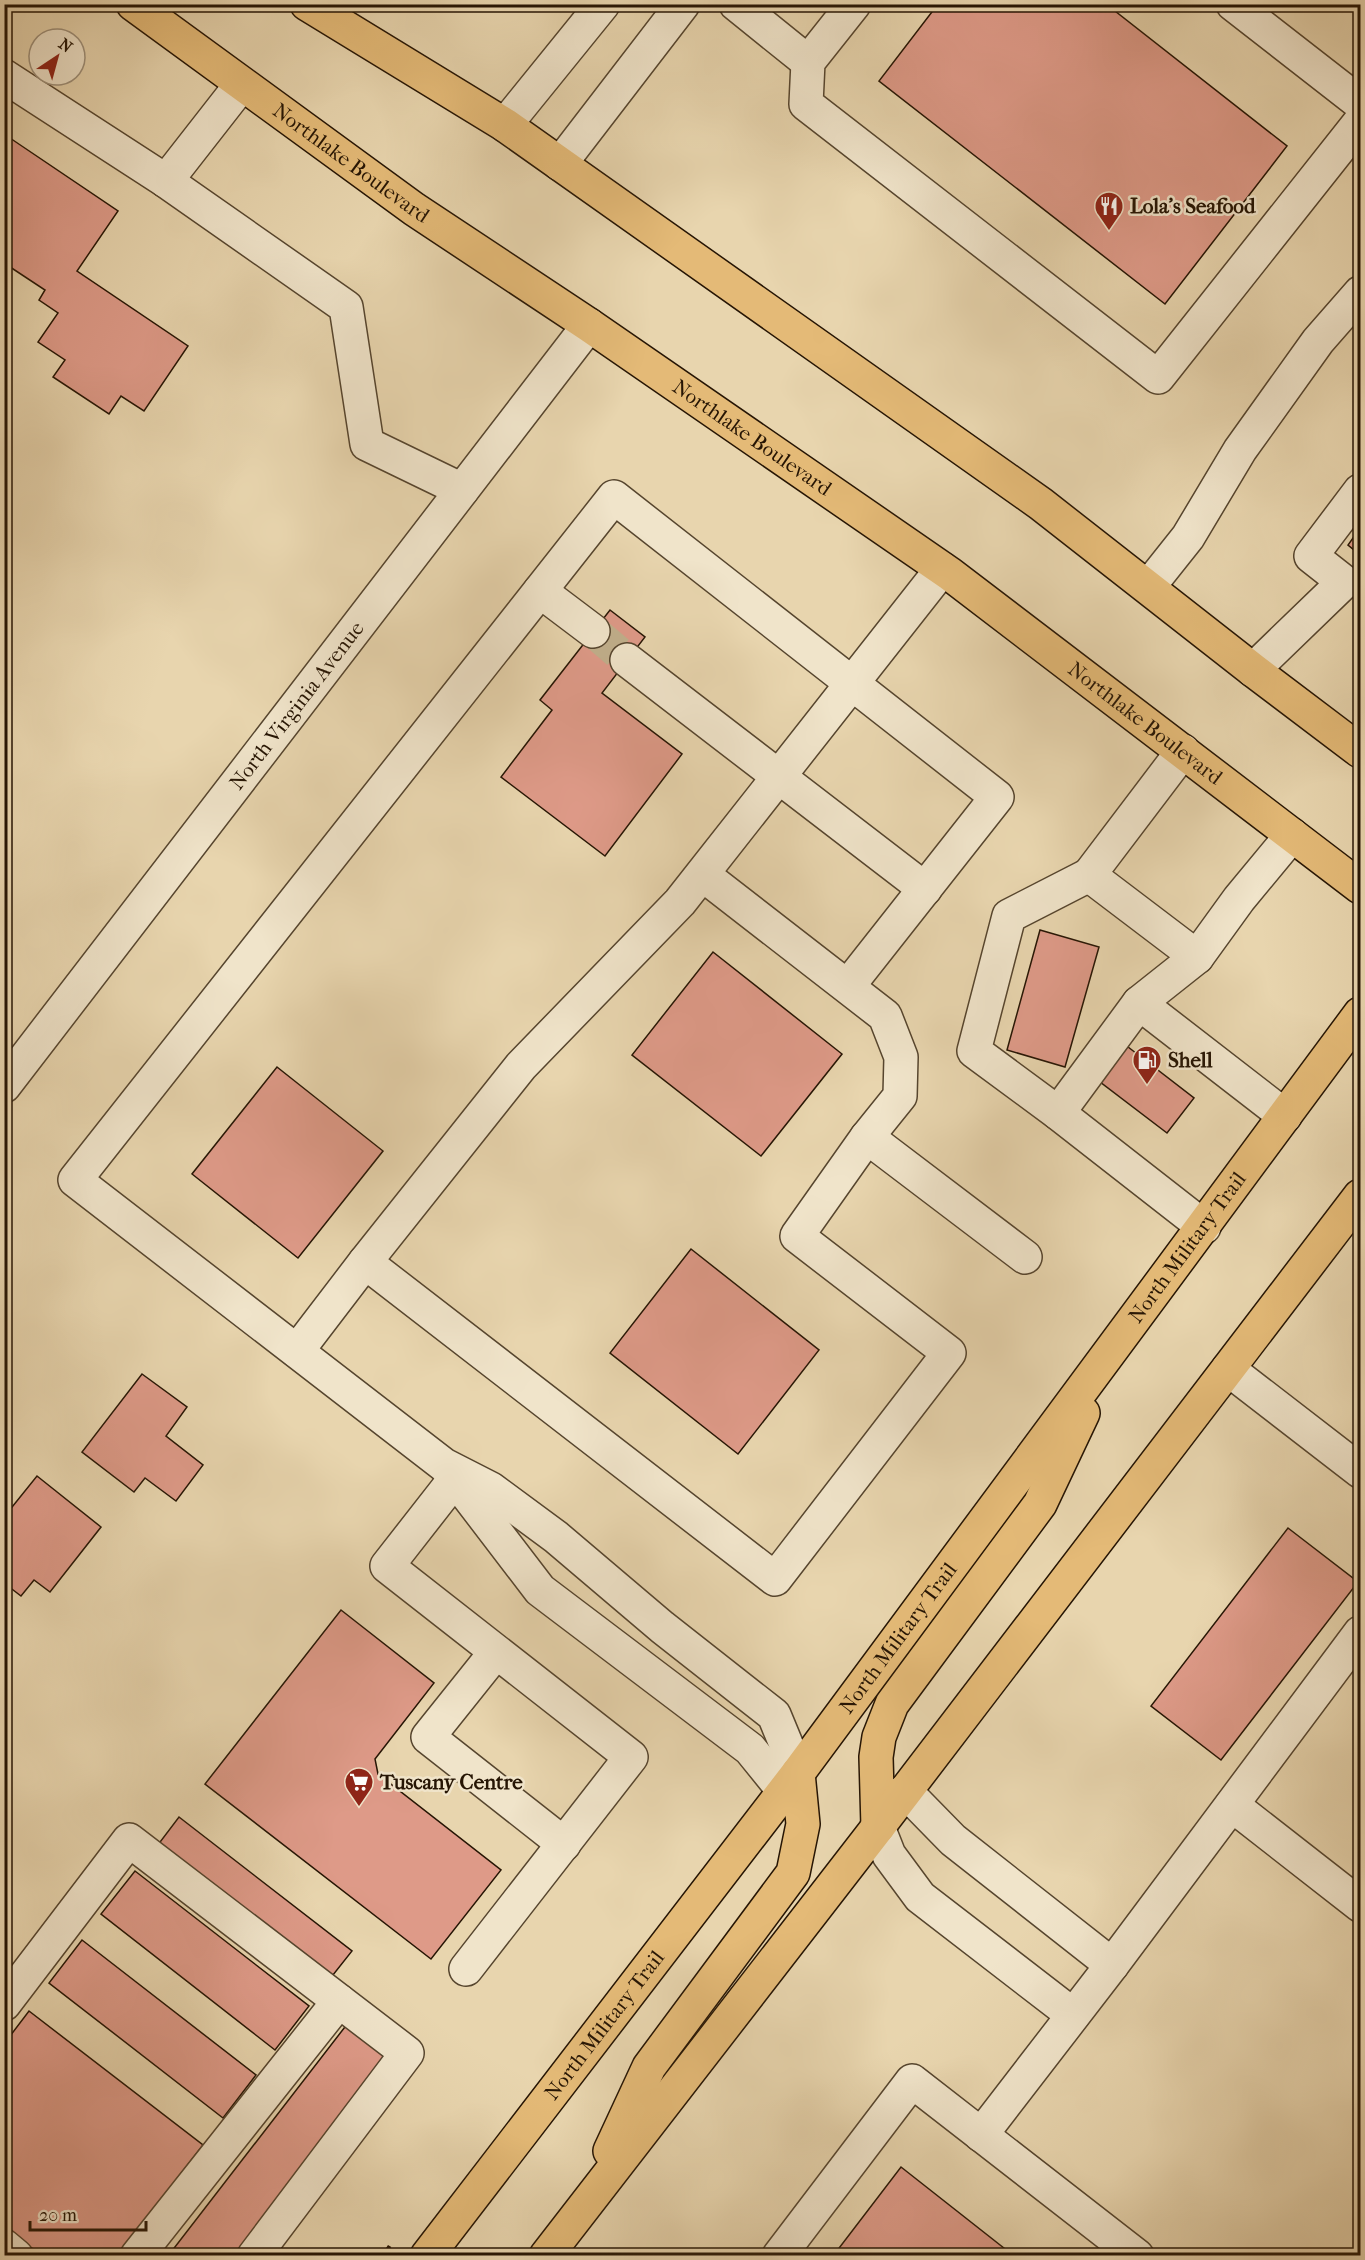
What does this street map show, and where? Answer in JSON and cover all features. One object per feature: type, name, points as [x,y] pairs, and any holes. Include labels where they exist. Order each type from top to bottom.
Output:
[{"type":"main road","name":"Northlake Boulevard","points":[[133,4],[414,209],[589,325],[942,569],[1360,887]]},
{"type":"main road","points":[[307,4],[505,125],[1041,504],[1360,751]]},
{"type":"main road","name":"North Military Trail","points":[[427,2256],[791,1782],[1360,1014]]},
{"type":"main road","points":[[546,2256],[878,1827],[1360,1196]]},
{"type":"main road","points":[[878,1827],[876,1757],[879,1737],[892,1704],[1040,1504],[1115,1347]]},
{"type":"main road","points":[[577,2217],[649,2067],[792,1873],[803,1824],[791,1782]]},
{"type":"street","points":[[505,125],[603,4]]},
{"type":"street","points":[[560,164],[683,4]]},
{"type":"street","points":[[736,4],[808,62]]},
{"type":"street","points":[[854,4],[808,62],[806,104],[1158,377],[1360,122]]},
{"type":"street","points":[[1233,4],[1360,103]]},
{"type":"street","points":[[4,76],[166,181],[346,307],[367,444],[462,490]]},
{"type":"street","points":[[166,181],[241,85]]},
{"type":"street","points":[[1149,586],[1188,537],[1240,450],[1318,341],[1360,293]]},
{"type":"street","name":"North Virginia Avenue","points":[[4,1086],[589,325]]},
{"type":"street","points":[[1253,670],[1352,588],[1311,556],[1360,491]]},
{"type":"street","points":[[791,1782],[540,1590],[450,1472],[75,1180],[614,498],[998,797],[848,986]]},
{"type":"street","points":[[297,1351],[521,1066],[680,902],[942,569]]},
{"type":"street","points":[[540,591],[593,631]]},
{"type":"street","points":[[627,660],[925,889]]},
{"type":"street","points":[[1183,751],[1089,874],[1009,916],[974,1052],[1058,1113],[1204,1227]]},
{"type":"street","points":[[1058,1113],[1139,1004],[1197,957],[1239,899],[1292,835]]},
{"type":"street","points":[[365,1263],[775,1579],[949,1353],[797,1236],[867,1137],[900,1096],[901,1057],[885,1016],[702,874]]},
{"type":"street","points":[[1089,874],[1197,957]]},
{"type":"street","points":[[1139,1004],[1285,1116]]},
{"type":"street","points":[[867,1137],[1025,1257]]},
{"type":"street","points":[[1228,1369],[1360,1471]]},
{"type":"street","points":[[450,1472],[491,1489],[556,1537],[662,1627],[774,1715],[791,1782]]},
{"type":"street","points":[[450,1472],[387,1566],[632,1757],[466,1969]]},
{"type":"street","points":[[981,2135],[1112,1965],[1360,1634]]},
{"type":"street","points":[[496,1652],[428,1737],[564,1844]]},
{"type":"street","points":[[905,1791],[953,1840],[1112,1965]]},
{"type":"street","points":[[1232,1804],[1360,1905]]},
{"type":"street","points":[[878,1827],[889,1855],[920,1897],[1073,2015]]},
{"type":"street","points":[[4,2004],[129,1840],[407,2053],[255,2256]]},
{"type":"street","points":[[137,2256],[339,2001]]},
{"type":"street","points":[[778,2256],[912,2081],[1137,2256]]},
{"type":"street","points":[[4,2246],[16,2256]]},
{"type":"building","points":[[938,4],[1106,4],[1287,146],[1165,304],[879,81]]},
{"type":"building","points":[[4,134],[118,211],[77,271],[188,346],[144,411],[121,396],[109,414],[53,377],[65,360],[38,342],[58,313],[39,300],[45,290],[4,263]]},
{"type":"building","points":[[1360,528],[1360,555],[1348,545]]},
{"type":"building","points":[[610,610],[645,637],[602,693],[682,754],[605,856],[501,777],[552,710],[540,700]]},
{"type":"building","points":[[1040,930],[1099,947],[1065,1067],[1007,1050]]},
{"type":"building","points":[[713,952],[842,1054],[761,1156],[632,1055]]},
{"type":"building","points":[[1119,1040],[1194,1098],[1167,1133],[1091,1075]]},
{"type":"building","points":[[277,1067],[383,1151],[298,1258],[192,1174]]},
{"type":"building","points":[[691,1249],[819,1350],[738,1454],[610,1353]]},
{"type":"building","points":[[142,1374],[187,1407],[166,1436],[203,1465],[176,1501],[145,1478],[134,1492],[82,1452]]},
{"type":"building","points":[[37,1476],[101,1527],[50,1592],[34,1580],[21,1596],[4,1583],[4,1517]]},
{"type":"building","points":[[1288,1528],[1358,1582],[1221,1760],[1151,1706]]},
{"type":"building","points":[[341,1610],[434,1683],[375,1759],[378,1774],[501,1870],[431,1959],[205,1784]]},
{"type":"building","points":[[179,1817],[352,1951],[329,1980],[157,1846]]},
{"type":"building","points":[[135,1871],[309,2006],[275,2050],[101,1914]]},
{"type":"building","points":[[82,1940],[256,2075],[223,2118],[49,1983]]},
{"type":"building","points":[[29,2011],[203,2145],[118,2256],[42,2256],[4,2226],[4,2044]]},
{"type":"building","points":[[348,2023],[392,2056],[238,2256],[168,2256]]},
{"type":"building","points":[[901,2167],[1014,2256],[833,2256]]},
{"type":"tunnel","points":[[593,631],[627,660]]},
{"type":"place","name":"Lola's Seafood","points":[[1109,232]]},
{"type":"place","name":"Shell","points":[[1147,1086]]},
{"type":"place","name":"Tuscany Centre","points":[[359,1808]]}]
